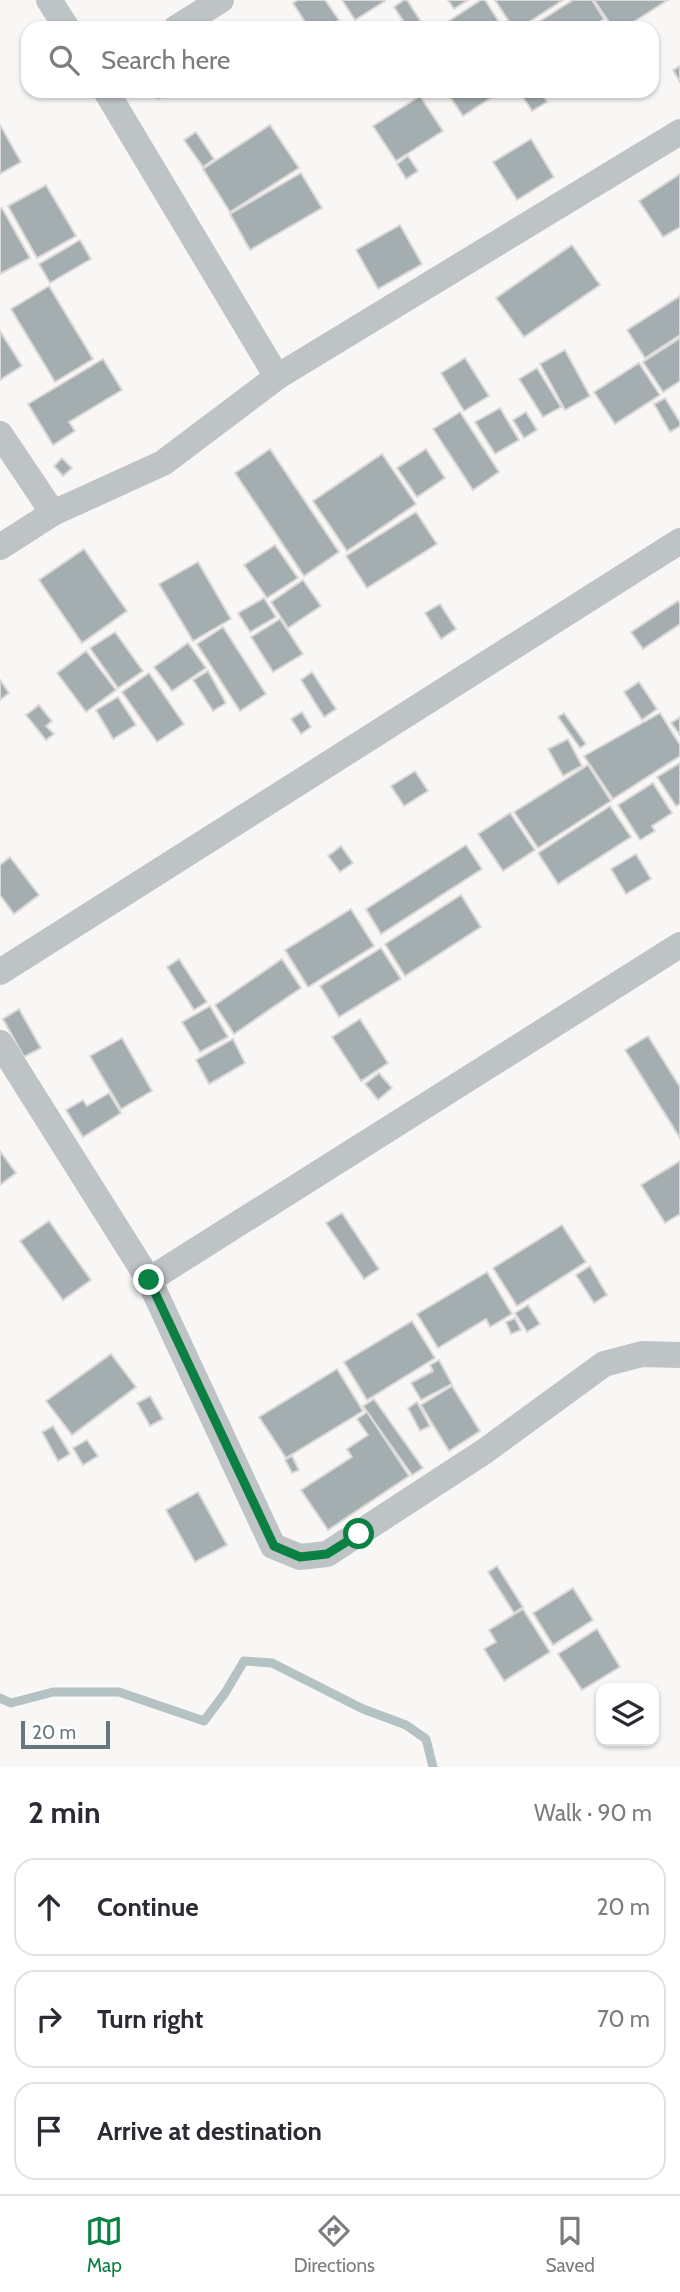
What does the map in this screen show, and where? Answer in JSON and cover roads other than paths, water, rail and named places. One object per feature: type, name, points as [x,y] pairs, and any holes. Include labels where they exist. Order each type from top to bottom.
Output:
[{"type":"street","points":[[49,0],[62,21]]},
{"type":"street","points":[[187,21],[221,0]]},
{"type":"street","points":[[110,98],[277,377]]},
{"type":"street","points":[[0,547],[53,513],[163,463],[277,377],[680,132]]},
{"type":"street","points":[[0,435],[53,513]]},
{"type":"street","points":[[0,972],[680,541]]},
{"type":"street","points":[[149,1280],[680,945]]},
{"type":"street","points":[[0,1043],[149,1280],[274,1546],[300,1557],[327,1554],[485,1451],[604,1364],[642,1354],[680,1355]]},
{"type":"waterway","points":[[0,1698],[11,1703],[53,1692],[119,1692],[204,1721],[244,1661],[272,1663],[363,1709],[406,1725],[426,1739],[433,1767]]}]
